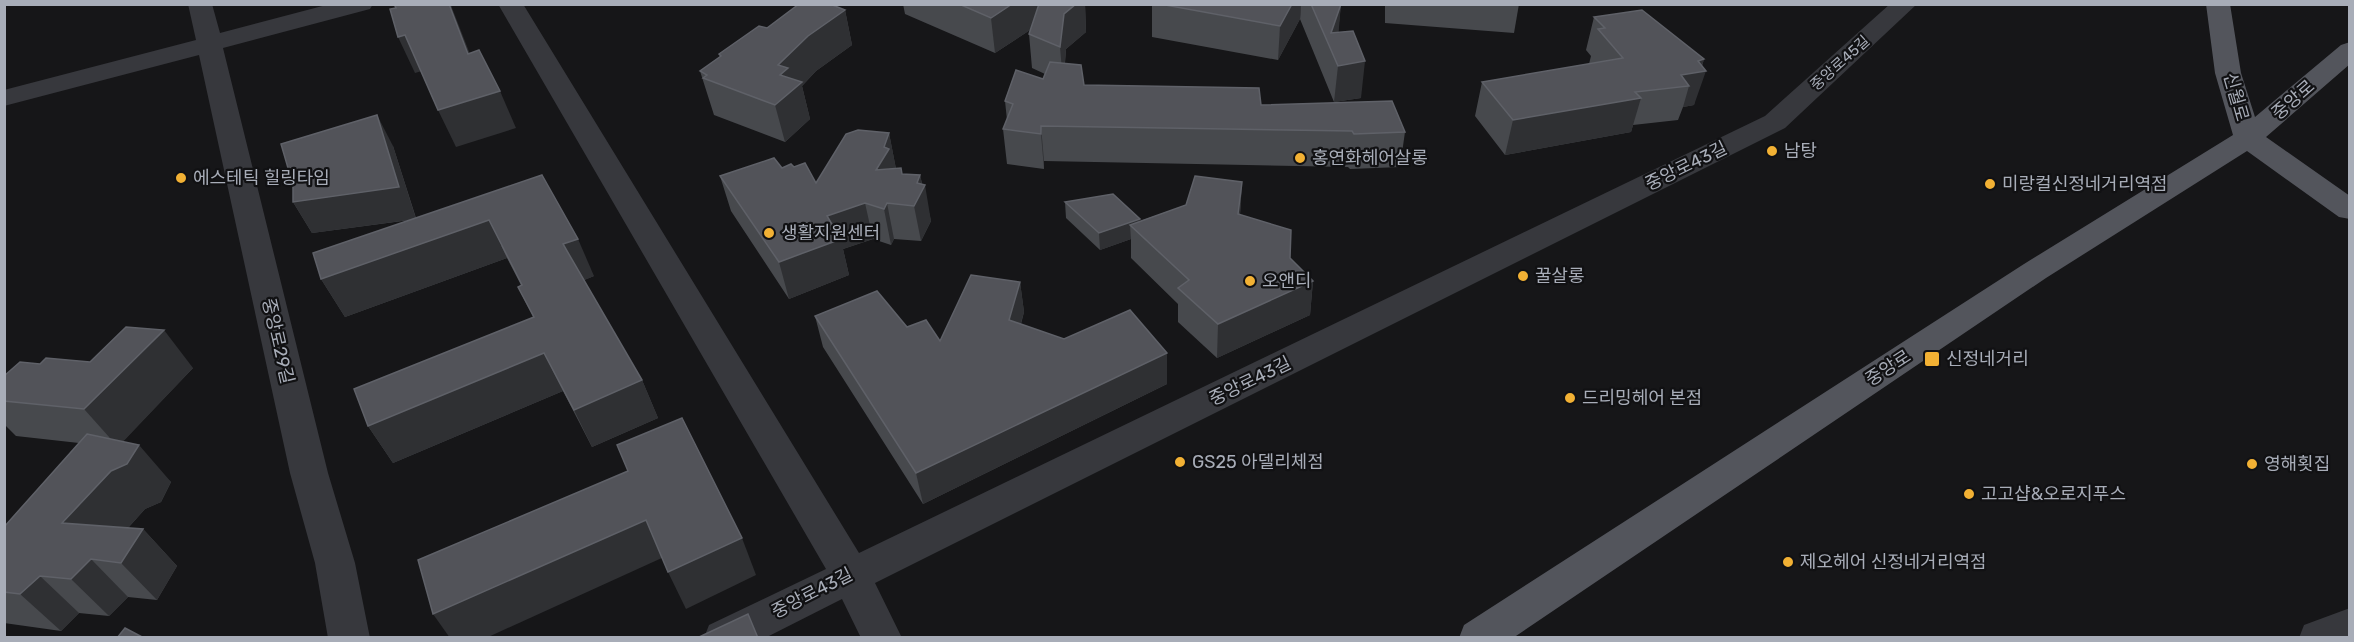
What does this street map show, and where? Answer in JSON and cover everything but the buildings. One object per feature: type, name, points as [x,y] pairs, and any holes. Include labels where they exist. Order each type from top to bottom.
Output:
[{"type":"main road","name":"신월로","points":[[2218,4],[2228,73],[2248,138],[2349,210]]},
{"type":"main road","name":"중앙로","points":[[1479,638],[2025,278],[2248,138],[2349,50]]},
{"type":"street","name":"중앙로29길","points":[[200,4],[309,473],[335,563],[349,638]]},
{"type":"street","points":[[4,98],[361,4]]},
{"type":"street","points":[[510,4],[850,574],[882,638]]},
{"type":"street","name":"중앙로45길","points":[[1775,122],[1905,4]]},
{"type":"street","name":"중앙로43길","points":[[724,638],[850,574],[1105,452],[1775,122]]},
{"type":"place","name":"남탕","points":[[1772,151]]},
{"type":"place","name":"홍연화헤어살롱","points":[[1300,158]]},
{"type":"place","name":"에스테틱 힐링타임","points":[[181,178]]},
{"type":"place","name":"미랑컬신정네거리역점","points":[[1990,184]]},
{"type":"place","name":"생활지원센터","points":[[769,233]]},
{"type":"place","name":"꿀살롱","points":[[1523,276]]},
{"type":"place","name":"오앤디","points":[[1250,281]]},
{"type":"place","name":"신정네거리","points":[[1932,359]]},
{"type":"place","name":"드리밍헤어 본점","points":[[1570,398]]},
{"type":"place","name":"GS25 아델리체점","points":[[1180,462]]},
{"type":"place","name":"영해횟집","points":[[2252,464]]},
{"type":"place","name":"고고샵&오로지푸스","points":[[1969,494]]},
{"type":"place","name":"제오헤어 신정네거리역점","points":[[1788,562]]}]
